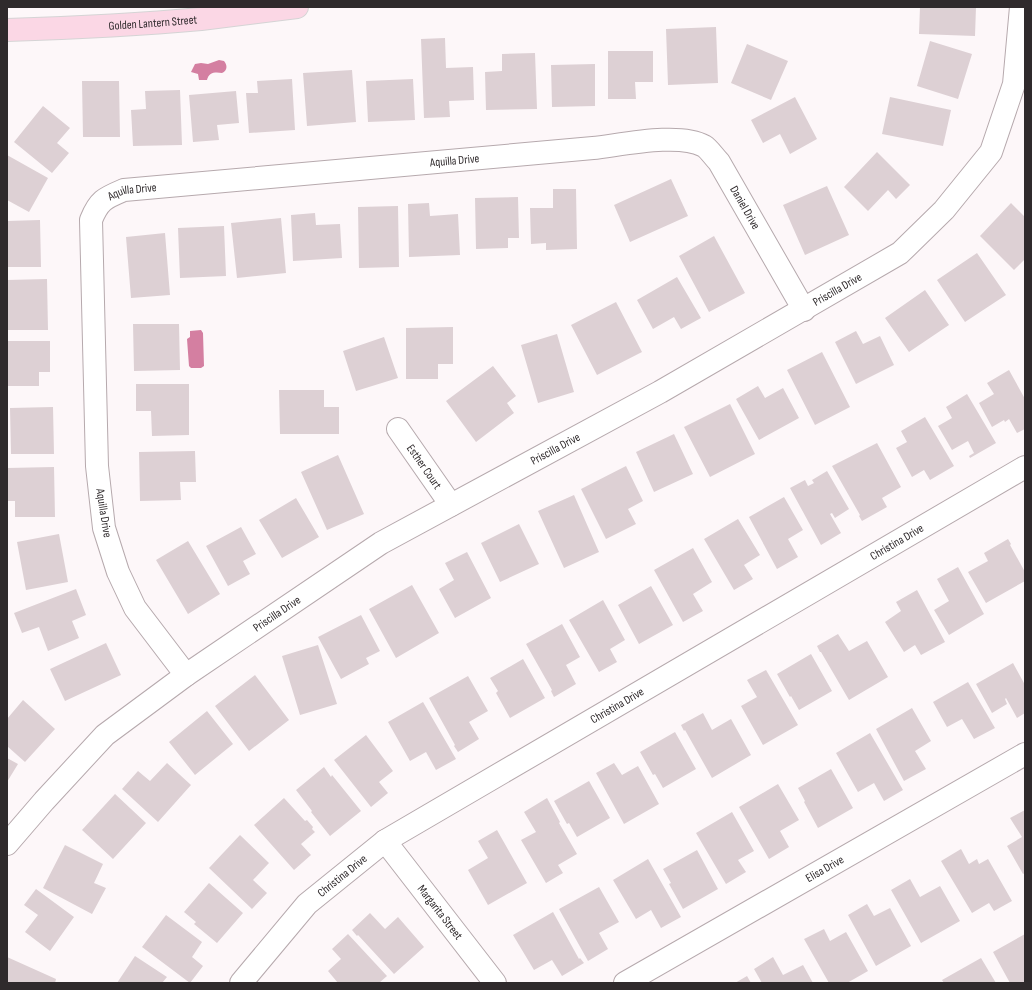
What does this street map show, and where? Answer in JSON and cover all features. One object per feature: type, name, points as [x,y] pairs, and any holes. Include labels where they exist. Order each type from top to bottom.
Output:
[{"type":"main road","name":"Golden Lantern Street","points":[[7,30],[154,23],[201,19],[297,7]]},
{"type":"street","name":"Priscilla Drive","points":[[7,844],[44,801],[105,736],[186,675],[381,542],[660,392],[804,310],[900,253],[944,210],[990,152],[1014,84],[1022,7]]},
{"type":"street","name":"Daniel Drive","points":[[662,140],[687,140],[705,146],[719,162],[804,310]]},
{"type":"street","name":"Aquilla Drive","points":[[186,675],[135,608],[118,572],[104,528],[97,466],[91,220],[97,206],[111,196],[124,190],[593,148],[662,140]]},
{"type":"street","name":"Esther Court","points":[[398,429],[451,505]]},
{"type":"street","name":"Christina Drive","points":[[241,983],[307,904],[385,841],[1025,467]]},
{"type":"street","name":"Elisa Drive","points":[[625,983],[1025,754]]},
{"type":"street","name":"Margarita Street","points":[[385,841],[495,983]]},
{"type":"shaded area","points":[[219,60],[224,61],[226,70],[222,73],[209,75],[207,80],[199,80],[198,74],[191,72],[195,64],[208,64]]},
{"type":"shaded area","points":[[201,330],[203,333],[204,366],[201,368],[191,368],[189,366],[187,339],[190,337],[190,331]]},
{"type":"building","points":[[920,7],[976,7],[975,36],[919,34]]},
{"type":"building","points":[[716,27],[718,83],[668,85],[666,29]]},
{"type":"building","points":[[445,38],[446,68],[473,67],[474,100],[449,101],[450,117],[424,118],[421,39]]},
{"type":"building","points":[[930,41],[972,54],[958,99],[917,86]]},
{"type":"building","points":[[747,44],[788,61],[771,100],[731,83]]},
{"type":"building","points":[[608,51],[653,51],[653,82],[635,82],[636,99],[608,99]]},
{"type":"building","points":[[535,53],[537,109],[486,110],[485,72],[502,71],[502,54]]},
{"type":"building","points":[[595,64],[595,106],[552,107],[551,65]]},
{"type":"building","points":[[352,70],[356,122],[307,126],[303,73]]},
{"type":"building","points":[[292,79],[295,130],[249,133],[246,93],[258,93],[257,81]]},
{"type":"building","points":[[413,79],[415,120],[368,122],[366,81]]},
{"type":"building","points":[[82,81],[119,81],[120,137],[83,137]]},
{"type":"building","points":[[180,90],[182,145],[133,146],[131,110],[146,109],[145,91]]},
{"type":"building","points":[[236,91],[239,123],[217,125],[219,140],[193,142],[189,95]]},
{"type":"building","points":[[795,97],[817,139],[790,154],[780,134],[763,143],[751,120]]},
{"type":"building","points":[[890,97],[951,110],[943,146],[882,134]]},
{"type":"building","points":[[43,106],[70,128],[57,143],[69,153],[52,173],[14,142]]},
{"type":"building","points":[[877,152],[910,185],[896,199],[888,190],[868,211],[844,187]]},
{"type":"building","points":[[7,155],[48,178],[29,212],[7,200]]},
{"type":"building","points":[[671,179],[688,216],[630,242],[614,205]]},
{"type":"building","points":[[827,186],[849,235],[805,255],[783,205]]},
{"type":"building","points":[[553,189],[576,189],[577,249],[546,250],[546,243],[531,244],[530,208],[553,208]]},
{"type":"building","points":[[518,197],[519,238],[508,238],[508,248],[476,249],[475,198]]},
{"type":"building","points":[[429,203],[430,216],[458,214],[460,255],[409,257],[408,204]]},
{"type":"building","points":[[1011,203],[1025,217],[1025,259],[1014,270],[980,236]]},
{"type":"building","points":[[398,206],[399,267],[359,268],[358,207]]},
{"type":"building","points":[[315,213],[316,225],[340,224],[342,258],[293,261],[291,215]]},
{"type":"building","points":[[281,218],[286,273],[237,278],[231,223]]},
{"type":"building","points":[[40,220],[41,267],[7,267],[7,221]]},
{"type":"building","points":[[224,226],[226,276],[180,278],[178,228]]},
{"type":"building","points":[[165,233],[170,295],[131,298],[126,237]]},
{"type":"building","points":[[714,236],[745,293],[709,312],[679,256]]},
{"type":"building","points":[[977,253],[1006,295],[965,322],[937,280]]},
{"type":"building","points":[[677,277],[701,318],[681,329],[674,317],[653,329],[637,300]]},
{"type":"building","points":[[47,279],[48,330],[7,330],[7,280]]},
{"type":"building","points":[[925,290],[949,325],[909,352],[885,318]]},
{"type":"building","points":[[616,302],[642,352],[597,375],[571,325]]},
{"type":"building","points":[[133,324],[179,324],[180,370],[134,371]]},
{"type":"building","points":[[453,327],[453,364],[438,364],[438,379],[406,379],[406,328]]},
{"type":"building","points":[[856,331],[863,344],[880,336],[894,365],[856,384],[835,342]]},
{"type":"building","points":[[557,334],[574,392],[538,403],[521,345]]},
{"type":"building","points":[[384,337],[398,378],[356,391],[343,351]]},
{"type":"building","points":[[7,341],[50,341],[50,372],[39,372],[39,386],[7,386]]},
{"type":"building","points":[[822,352],[850,407],[815,425],[787,370]]},
{"type":"building","points":[[493,366],[516,396],[507,403],[514,413],[476,442],[446,401]]},
{"type":"building","points":[[1009,370],[1025,399],[1025,429],[1017,433],[1009,419],[1005,422],[1004,420],[992,427],[979,403],[994,394],[987,383]]},
{"type":"building","points":[[136,384],[189,384],[189,435],[152,436],[151,411],[136,411]]},
{"type":"building","points":[[758,386],[765,398],[783,388],[799,418],[759,440],[736,399]]},
{"type":"building","points":[[279,390],[324,390],[324,407],[339,407],[339,434],[280,434]]},
{"type":"building","points":[[967,394],[996,443],[970,458],[969,456],[974,453],[968,441],[952,450],[938,426],[952,418],[946,407]]},
{"type":"building","points":[[730,404],[755,454],[710,477],[684,427]]},
{"type":"building","points":[[53,407],[54,454],[11,454],[10,408]]},
{"type":"building","points":[[925,417],[954,466],[930,480],[924,470],[912,477],[896,448],[907,442],[901,431]]},
{"type":"building","points":[[674,434],[693,474],[654,492],[636,452]]},
{"type":"building","points":[[877,443],[901,487],[882,498],[887,507],[862,521],[832,466]]},
{"type":"building","points":[[195,451],[196,482],[180,482],[181,500],[140,501],[139,452]]},
{"type":"building","points":[[338,455],[364,514],[327,530],[301,472]]},
{"type":"building","points":[[626,466],[643,501],[628,509],[636,524],[606,539],[581,489]]},
{"type":"building","points":[[54,467],[55,517],[15,517],[15,501],[7,501],[7,468]]},
{"type":"building","points":[[827,471],[849,509],[835,518],[832,513],[830,514],[841,533],[821,545],[790,488],[805,480],[808,486],[814,483],[812,480]]},
{"type":"building","points":[[574,495],[599,552],[564,568],[538,511]]},
{"type":"building","points":[[784,497],[803,530],[788,539],[798,557],[777,569],[749,517]]},
{"type":"building","points":[[296,498],[319,537],[282,558],[259,520]]},
{"type":"building","points":[[738,519],[760,555],[744,565],[753,579],[734,590],[704,539]]},
{"type":"building","points":[[519,524],[539,564],[500,582],[481,543]]},
{"type":"building","points":[[241,527],[256,554],[243,561],[250,574],[228,586],[206,546]]},
{"type":"building","points":[[59,534],[68,582],[26,590],[17,542]]},
{"type":"building","points":[[1008,539],[1025,572],[1025,581],[986,603],[968,572],[988,561],[984,553]]},
{"type":"building","points":[[188,541],[220,594],[188,614],[156,560]]},
{"type":"building","points":[[693,548],[712,582],[693,594],[703,611],[683,622],[654,570]]},
{"type":"building","points":[[467,552],[491,598],[455,618],[439,589],[454,580],[445,563]]},
{"type":"building","points":[[958,567],[984,614],[949,635],[934,610],[949,601],[937,579]]},
{"type":"building","points":[[412,585],[439,633],[396,658],[369,609]]},
{"type":"building","points":[[651,586],[673,625],[639,644],[618,605]]},
{"type":"building","points":[[76,589],[86,615],[72,621],[79,638],[48,651],[39,627],[22,633],[14,613]]},
{"type":"building","points":[[917,590],[945,642],[921,655],[915,645],[904,652],[885,622],[901,611],[896,602]]},
{"type":"building","points":[[603,600],[625,640],[610,649],[617,662],[599,672],[569,620]]},
{"type":"building","points":[[361,615],[380,651],[366,658],[369,664],[341,679],[318,637]]},
{"type":"building","points":[[562,624],[580,657],[566,665],[576,684],[554,697],[551,691],[552,690],[526,644]]},
{"type":"building","points":[[838,634],[849,651],[867,641],[888,677],[849,700],[817,646]]},
{"type":"building","points":[[106,643],[121,675],[65,701],[50,669]]},
{"type":"building","points":[[318,645],[337,704],[300,715],[282,656]]},
{"type":"building","points":[[811,654],[832,691],[799,710],[777,674]]},
{"type":"building","points":[[523,659],[545,698],[510,718],[496,693],[498,691],[490,678]]},
{"type":"building","points":[[1013,663],[1025,685],[1025,713],[1017,718],[1006,698],[1007,704],[992,713],[976,684]]},
{"type":"building","points":[[766,670],[798,725],[763,745],[741,706],[757,697],[747,680]]},
{"type":"building","points":[[255,675],[289,720],[249,751],[215,706]]},
{"type":"building","points":[[468,676],[488,711],[469,722],[479,739],[458,752],[429,698]]},
{"type":"building","points":[[968,682],[995,728],[974,739],[962,719],[947,727],[933,702]]},
{"type":"building","points":[[23,700],[55,729],[25,762],[7,746],[7,719]]},
{"type":"building","points":[[423,702],[456,759],[436,770],[426,752],[410,761],[388,722]]},
{"type":"building","points":[[912,708],[931,741],[915,751],[926,769],[904,781],[876,729]]},
{"type":"building","points":[[207,711],[233,744],[195,775],[169,742]]},
{"type":"building","points":[[703,713],[712,730],[731,719],[751,755],[712,778],[681,725]]},
{"type":"building","points":[[675,732],[696,769],[663,788],[655,774],[653,775],[640,752]]},
{"type":"building","points":[[870,733],[903,790],[884,801],[874,783],[858,792],[836,753]]},
{"type":"building","points":[[366,735],[393,771],[379,782],[388,793],[371,807],[334,760]]},
{"type":"building","points":[[7,758],[18,764],[7,782]]},
{"type":"building","points":[[167,763],[191,785],[158,822],[122,789],[138,771],[150,781]]},
{"type":"building","points":[[614,763],[622,775],[638,766],[659,804],[624,824],[596,773]]},
{"type":"building","points":[[324,767],[361,811],[330,836],[296,790]]},
{"type":"building","points":[[831,769],[853,808],[818,828],[798,788]]},
{"type":"building","points":[[589,781],[610,818],[577,837],[569,823],[567,824],[554,801]]},
{"type":"building","points":[[778,784],[799,820],[780,831],[789,847],[769,859],[739,807]]},
{"type":"building","points":[[115,794],[146,823],[113,859],[82,830]]},
{"type":"building","points":[[284,798],[305,821],[307,820],[315,832],[301,844],[311,855],[294,870],[254,825]]},
{"type":"building","points":[[547,798],[560,822],[559,823],[577,854],[558,865],[563,873],[546,883],[521,840],[536,832],[524,812]]},
{"type":"building","points":[[1025,810],[1025,873],[1023,874],[1007,846],[1022,837],[1010,818]]},
{"type":"building","points":[[732,812],[754,851],[738,860],[746,872],[726,884],[696,833]]},
{"type":"building","points":[[497,830],[527,883],[488,905],[468,870],[488,858],[478,841]]},
{"type":"building","points":[[240,835],[269,863],[253,880],[267,893],[252,909],[209,868]]},
{"type":"building","points":[[65,845],[103,864],[94,883],[106,888],[92,914],[43,888]]},
{"type":"building","points":[[961,849],[969,864],[977,859],[979,864],[988,859],[1012,901],[994,911],[989,903],[972,913],[941,861]]},
{"type":"building","points":[[697,850],[718,889],[683,909],[669,884],[671,883],[663,869]]},
{"type":"building","points":[[648,859],[681,917],[661,928],[651,910],[636,919],[613,880]]},
{"type":"building","points":[[910,879],[920,897],[940,886],[960,921],[921,943],[891,890]]},
{"type":"building","points":[[209,883],[243,913],[217,943],[194,924],[196,922],[184,912]]},
{"type":"building","points":[[599,887],[619,922],[599,933],[608,949],[588,961],[559,909]]},
{"type":"building","points":[[36,889],[74,917],[50,951],[25,932],[38,915],[24,905]]},
{"type":"building","points":[[867,904],[874,916],[890,908],[911,946],[876,966],[848,915]]},
{"type":"building","points":[[553,912],[579,959],[580,958],[584,963],[562,976],[552,960],[534,970],[513,935]]},
{"type":"building","points":[[370,913],[385,929],[398,917],[424,947],[394,974],[352,930]]},
{"type":"building","points":[[166,915],[202,942],[192,957],[203,966],[190,983],[142,947]]},
{"type":"building","points":[[824,929],[830,941],[846,932],[868,971],[847,983],[829,983],[804,939]]},
{"type":"building","points":[[348,934],[387,976],[379,983],[338,983],[328,971],[341,959],[332,949]]},
{"type":"building","points":[[1025,934],[1025,983],[1010,983],[993,952]]},
{"type":"building","points":[[135,956],[167,977],[162,983],[117,983]]},
{"type":"building","points":[[7,957],[56,979],[55,983],[7,983]]},
{"type":"building","points":[[773,957],[783,975],[803,965],[813,983],[762,983],[754,969]]},
{"type":"building","points":[[981,958],[996,983],[944,983],[942,980]]},
{"type":"building","points":[[747,976],[751,983],[735,983]]}]
